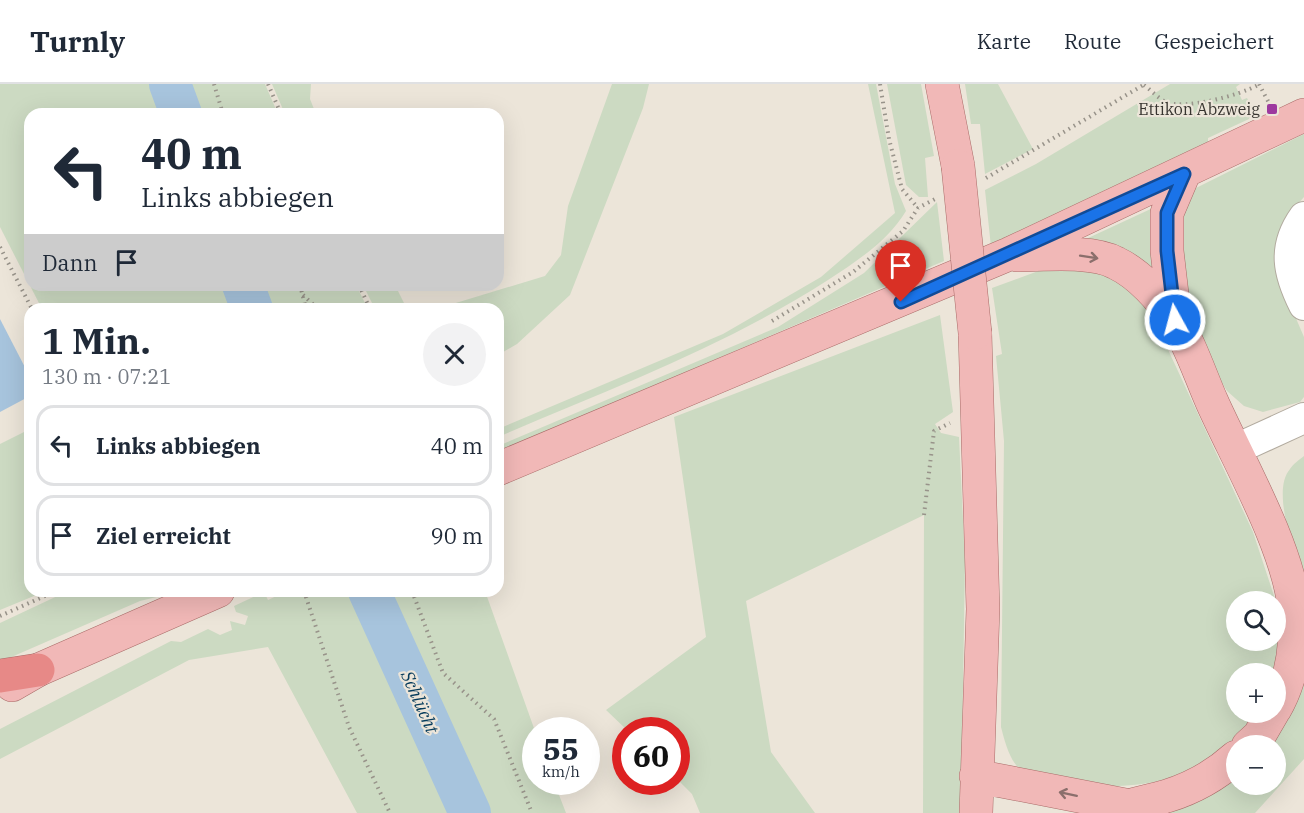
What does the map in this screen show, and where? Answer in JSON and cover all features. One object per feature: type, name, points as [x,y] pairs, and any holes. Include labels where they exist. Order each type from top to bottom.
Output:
[{"type":"highway","points":[[0,676],[38,670]]},
{"type":"main road","points":[[942,84],[959,180],[975,333],[983,609],[976,813]]},
{"type":"main road","points":[[504,466],[1010,254],[1184,174],[1304,115]]},
{"type":"main road","points":[[1175,320],[1167,251],[1167,213],[1184,174]]},
{"type":"main road","points":[[1010,254],[1083,255],[1115,262],[1143,281],[1175,320],[1286,570],[1294,606],[1296,652],[1286,683]]},
{"type":"main road","points":[[0,691],[38,670],[204,597]]},
{"type":"main road","points":[[976,776],[1117,809],[1197,785],[1226,764]]},
{"type":"main road","points":[[976,776],[993,813]]},
{"type":"street","points":[[1304,217],[1288,251],[1290,271],[1304,306]]},
{"type":"street","points":[[1234,450],[1304,418]]},
{"type":"path","points":[[214,84],[221,108]]},
{"type":"path","points":[[268,84],[278,108]]},
{"type":"path","points":[[880,84],[889,139],[902,189],[918,208]]},
{"type":"path","points":[[763,326],[814,298],[853,272],[903,231],[918,208],[959,180],[1038,150],[1144,84],[1167,103],[1194,103],[1246,92],[1258,85]]},
{"type":"path","points":[[0,247],[29,303]]},
{"type":"path","points":[[302,291],[305,303]]},
{"type":"path","points":[[303,295],[312,303]]},
{"type":"path","points":[[924,515],[934,431],[947,423],[978,420]]},
{"type":"path","points":[[0,616],[43,597]]},
{"type":"path","points":[[306,597],[349,727],[390,813]]},
{"type":"path","points":[[414,597],[443,673],[494,719],[532,813]]},
{"type":"green space","points":[[0,84],[265,84],[275,108],[24,108],[24,274],[0,227]]},
{"type":"green space","points":[[272,84],[311,84],[310,99],[314,108],[282,108]]},
{"type":"green space","points":[[612,84],[649,84],[643,108],[570,295],[517,344],[504,352],[504,303],[456,303],[495,291],[504,291],[504,288],[545,276],[561,255],[568,206]]},
{"type":"green space","points":[[868,84],[876,84],[895,184],[906,211],[881,241],[861,258],[828,280],[749,326],[625,384],[504,434],[504,426],[723,334],[821,277],[895,213]]},
{"type":"green space","points":[[887,84],[921,84],[934,156],[925,158],[928,197],[919,197],[906,185]]},
{"type":"green space","points":[[965,84],[998,84],[1033,149],[985,174],[980,124],[971,124]]},
{"type":"green space","points":[[1170,84],[1240,84],[1236,87],[1242,100],[1247,98],[1253,111],[1249,119],[1208,138],[1208,147],[991,247],[985,190],[1036,164]]},
{"type":"green space","points":[[1304,134],[1304,197],[1287,216],[1277,274],[1304,337],[1304,397],[1300,402],[1263,412],[1244,406],[1227,391],[1214,370],[1179,273],[1180,208],[1196,188]]},
{"type":"green space","points":[[937,202],[944,261],[504,450],[504,443],[778,327],[864,273]]},
{"type":"green space","points":[[1155,207],[1163,290],[1073,245]]},
{"type":"green space","points":[[1052,266],[1096,271],[1119,279],[1140,297],[1150,311],[1253,532],[1272,591],[1226,591],[1226,651],[1278,651],[1275,663],[1226,663],[1226,723],[1247,723],[1238,735],[1226,735],[1226,748],[1198,767],[1180,775],[1142,784],[1102,786],[1030,777],[1018,768],[1007,749],[1001,727],[1004,441],[996,356],[1002,354],[992,288]]},
{"type":"green space","points":[[33,291],[359,291],[365,303],[39,303]]},
{"type":"green space","points":[[366,291],[398,291],[404,303],[372,303]]},
{"type":"green space","points":[[940,315],[953,412],[935,424],[941,433],[959,437],[965,562],[961,813],[923,813],[924,515],[746,601],[771,752],[815,813],[700,813],[690,792],[690,717],[613,717],[606,710],[706,637],[674,417]]},
{"type":"green space","points":[[24,432],[24,597],[31,597],[0,610],[0,444]]},
{"type":"green space","points":[[1304,456],[1304,584],[1287,525],[1283,493],[1285,479],[1290,469]]},
{"type":"green space","points":[[55,597],[156,597],[140,601],[0,662],[0,623]]},
{"type":"green space","points":[[253,597],[266,597],[268,600],[274,597],[487,597],[530,717],[522,717],[522,795],[559,795],[566,813],[357,813],[268,647],[189,660],[0,759],[0,729],[171,641],[181,642],[208,629],[220,635],[232,630],[230,621],[245,625],[248,616],[236,612],[234,606]]},
{"type":"green space","points":[[1304,672],[1304,759],[1286,779],[1286,735],[1274,735],[1280,723],[1286,723],[1286,710]]},
{"type":"green space","points":[[1226,781],[1226,795],[1271,795],[1255,813],[1166,813]]},
{"type":"water","points":[[0,319],[24,365],[24,399],[0,412]]},
{"type":"waterway","name":"Schlücht","points":[[170,84],[179,108]]},
{"type":"waterway","name":"Schlücht","points":[[245,291],[250,303]]},
{"type":"waterway","name":"Schlücht","points":[[372,597],[470,813]]},
{"type":"place","name":"Ettikon Abzweig","points":[[1272,109]]},
{"type":"route","points":[[901,302],[1184,174],[1167,213],[1167,251],[1175,320]]}]
